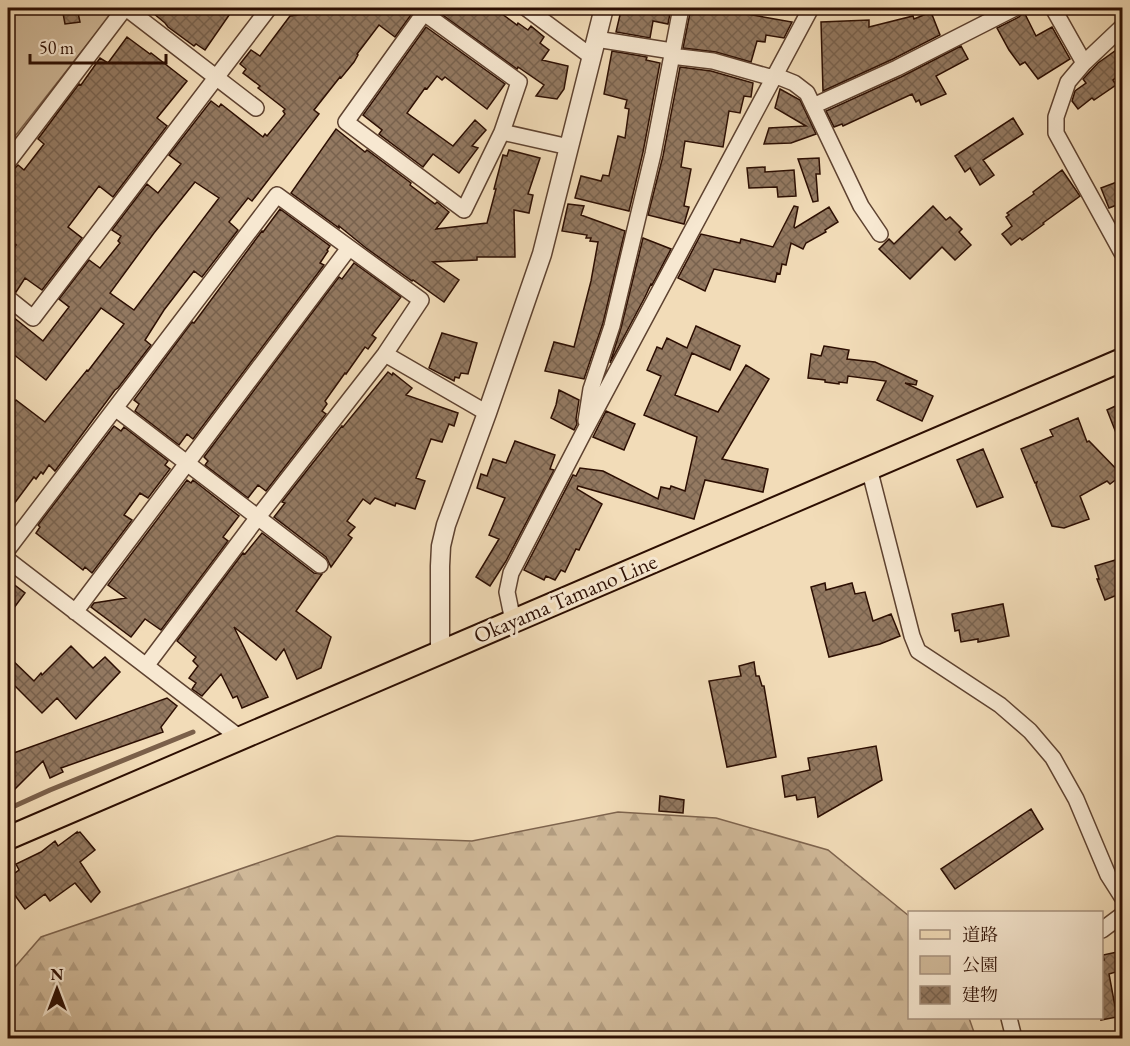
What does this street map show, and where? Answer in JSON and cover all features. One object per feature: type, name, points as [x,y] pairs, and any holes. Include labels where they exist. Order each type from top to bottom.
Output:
[{"type":"main road","name":"Okayama Tamano Line","points":[[8,838],[1122,360]]},
{"type":"street","points":[[8,162],[125,8],[256,108]]},
{"type":"street","points":[[8,298],[33,318],[269,8]]},
{"type":"street","points":[[440,652],[441,546],[446,525],[542,254],[604,8]]},
{"type":"street","points":[[584,432],[591,389],[612,326],[653,153],[681,8]]},
{"type":"street","points":[[513,621],[507,592],[511,573],[811,8]]},
{"type":"street","points":[[813,106],[897,68],[1015,8]]},
{"type":"street","points":[[1053,8],[1084,63]]},
{"type":"street","points":[[531,9],[594,48],[671,53],[713,61],[794,83],[807,93],[861,206],[880,234]]},
{"type":"street","points":[[424,14],[519,82],[502,132],[464,210],[346,122],[424,14]]},
{"type":"street","points":[[1122,27],[1084,63],[1068,82],[1056,117],[1056,133],[1122,253]]},
{"type":"street","points":[[502,132],[569,147]]},
{"type":"street","points":[[8,549],[277,195],[421,300],[385,354],[146,666]]},
{"type":"street","points":[[75,612],[349,248]]},
{"type":"street","points":[[385,354],[487,413]]},
{"type":"street","points":[[115,408],[320,565]]},
{"type":"street","points":[[869,468],[912,636],[918,651],[1000,705],[1030,731],[1053,758],[1076,799],[1108,875],[1122,897]]},
{"type":"street","points":[[8,560],[240,738]]},
{"type":"street","points":[[1103,929],[1122,915]]},
{"type":"street","points":[[1009,1019],[1014,1038]]},
{"type":"green space","points":[[8,8],[116,8],[8,145]]},
{"type":"green space","points":[[618,812],[716,818],[828,850],[908,915],[908,1019],[969,1019],[976,1038],[8,1038],[8,975],[41,937],[337,836],[472,841]]},
{"type":"building","points":[[62,8],[77,8],[80,22],[65,24]]},
{"type":"building","points":[[147,8],[234,8],[205,50],[196,44],[194,46]]},
{"type":"building","points":[[314,8],[416,8],[395,37],[379,25],[357,54],[354,62],[314,110],[319,114],[252,201],[248,198],[229,222],[238,230],[202,277],[194,271],[164,310],[145,340],[151,345],[55,471],[49,465],[43,474],[41,472],[36,479],[34,477],[8,512],[8,410],[16,400],[45,422],[124,324],[101,308],[46,380],[8,350],[8,313],[43,341],[69,307],[59,299],[89,260],[100,268],[120,243],[118,241],[121,236],[112,230],[147,184],[158,193],[181,164],[169,155],[211,101],[219,107],[221,104],[263,137],[265,134],[267,136],[285,114],[283,111],[285,109],[243,73],[246,69],[240,64],[251,50],[260,56],[290,16],[319,12]],"holes":[[[195,182],[219,198],[134,310],[110,293]]]},
{"type":"building","points":[[433,8],[494,8],[517,25],[518,23],[528,30],[531,26],[544,37],[540,43],[549,50],[542,60],[568,66],[564,89],[557,99],[536,96],[544,85],[518,67],[517,69]]},
{"type":"building","points":[[619,8],[671,8],[668,24],[653,21],[650,38],[616,32],[620,15]]},
{"type":"building","points":[[691,8],[714,13],[714,11],[741,13],[792,22],[784,38],[766,35],[765,42],[757,41],[751,62],[716,52],[683,48]]},
{"type":"building","points":[[931,12],[940,35],[823,91],[821,22],[869,20],[869,27],[913,16],[914,19]]},
{"type":"building","points":[[1024,12],[1036,36],[1052,27],[1070,59],[1038,79],[1025,62],[1020,65],[997,28]]},
{"type":"building","points":[[426,27],[505,84],[487,109],[445,77],[442,80],[437,76],[407,113],[453,146],[475,120],[486,130],[472,146],[478,148],[459,173],[433,154],[423,167],[379,134],[382,130],[363,115]]},
{"type":"building","points":[[127,37],[187,81],[157,118],[167,126],[113,197],[99,186],[68,227],[82,238],[42,290],[25,278],[16,292],[8,289],[8,258],[16,245],[8,239],[8,172],[18,165],[24,170],[44,144],[38,139],[79,84],[81,85],[100,58],[108,63]]},
{"type":"building","points":[[961,46],[968,59],[936,76],[946,94],[921,105],[919,100],[916,102],[912,94],[843,126],[842,124],[834,127],[826,111],[901,77]]},
{"type":"building","points":[[1122,46],[1122,73],[1113,80],[1116,85],[1094,100],[1092,98],[1078,109],[1072,101],[1075,91],[1086,83],[1083,79],[1098,63]]},
{"type":"building","points":[[612,51],[647,57],[646,60],[660,63],[629,211],[575,198],[581,176],[601,181],[603,175],[609,176],[618,136],[625,138],[629,109],[625,108],[627,100],[604,94]]},
{"type":"building","points":[[680,67],[711,71],[753,83],[751,97],[744,96],[740,113],[729,111],[723,147],[685,141],[681,167],[691,169],[684,206],[689,207],[684,224],[648,215],[663,156]]},
{"type":"building","points":[[780,89],[800,100],[816,134],[791,143],[764,144],[769,128],[806,126],[775,108]]},
{"type":"building","points":[[1013,118],[1023,134],[983,160],[994,175],[980,185],[970,168],[965,172],[955,156]]},
{"type":"building","points":[[336,129],[411,183],[410,185],[435,204],[437,202],[449,212],[436,229],[487,223],[503,155],[507,156],[509,150],[540,158],[528,194],[533,195],[529,213],[514,210],[515,257],[477,257],[477,260],[433,262],[459,280],[444,302],[412,281],[291,193]]},
{"type":"building","points":[[819,158],[820,174],[816,174],[818,201],[813,202],[798,159]]},
{"type":"building","points":[[765,167],[765,172],[794,170],[796,196],[778,197],[777,187],[749,188],[747,168]]},
{"type":"building","points":[[1062,170],[1080,196],[1022,240],[1020,238],[1011,245],[1002,234],[1012,226],[1006,217],[1009,215],[1007,213]]},
{"type":"building","points":[[1122,180],[1122,203],[1109,208],[1101,188]]},
{"type":"building","points":[[568,204],[584,206],[581,215],[625,231],[603,323],[584,379],[545,371],[554,342],[574,347],[591,281],[598,242],[590,241],[591,238],[586,238],[587,235],[562,231]]},
{"type":"building","points":[[794,206],[798,207],[795,228],[829,207],[838,222],[806,243],[803,249],[791,243],[786,265],[782,264],[775,282],[714,269],[705,291],[678,278],[701,234],[740,243],[741,239],[773,247]]},
{"type":"building","points":[[933,206],[946,220],[950,217],[962,229],[959,232],[971,245],[955,260],[942,247],[910,279],[879,249],[889,239],[894,244]]},
{"type":"building","points":[[280,209],[330,246],[320,263],[324,265],[193,439],[187,434],[179,445],[135,411],[139,404],[134,400]]},
{"type":"building","points":[[643,238],[671,249],[610,363],[621,328]]},
{"type":"building","points":[[354,263],[401,297],[372,335],[376,338],[368,349],[365,347],[325,401],[327,404],[322,411],[326,414],[266,491],[258,485],[248,498],[205,465],[208,461],[204,457],[339,277],[342,279]]},
{"type":"building","points":[[696,326],[740,346],[730,370],[692,353],[675,395],[718,412],[746,365],[769,379],[722,459],[768,469],[763,492],[705,480],[694,519],[578,486],[577,489],[602,504],[565,572],[561,570],[555,580],[546,576],[544,580],[524,570],[573,475],[576,476],[580,468],[603,471],[658,499],[661,487],[670,489],[671,486],[685,491],[697,437],[644,415],[661,376],[647,370],[657,347],[662,349],[667,338],[687,348]]},
{"type":"building","points":[[442,333],[477,343],[468,374],[461,373],[459,378],[455,377],[454,381],[429,368]]},
{"type":"building","points":[[824,346],[849,350],[847,359],[875,362],[917,381],[916,385],[905,383],[933,396],[922,421],[877,400],[886,381],[848,376],[847,383],[839,382],[839,384],[808,378],[811,354],[821,356]]},
{"type":"building","points":[[388,372],[392,375],[393,373],[412,388],[406,395],[458,413],[454,426],[449,424],[442,442],[431,439],[416,478],[425,481],[415,509],[396,503],[395,506],[375,498],[370,504],[363,499],[347,521],[355,527],[348,535],[352,538],[331,567],[326,557],[274,517],[285,503],[282,502]]},
{"type":"building","points":[[559,390],[579,400],[577,424],[574,430],[551,418]]},
{"type":"building","points":[[1122,403],[1122,448],[1107,410]]},
{"type":"building","points":[[606,411],[635,424],[624,450],[593,437]]},
{"type":"building","points":[[1078,418],[1087,442],[1089,441],[1122,475],[1110,484],[1107,481],[1080,496],[1089,519],[1064,528],[1052,526],[1036,485],[1037,482],[1034,481],[1021,449],[1053,436],[1050,430]]},
{"type":"building","points":[[114,426],[121,431],[124,427],[168,461],[165,465],[170,469],[148,498],[140,493],[124,515],[132,520],[92,573],[85,567],[83,570],[36,533],[40,527],[38,525]]},
{"type":"building","points":[[515,441],[555,455],[550,469],[554,470],[506,561],[490,586],[476,577],[499,539],[489,535],[505,498],[477,488],[481,474],[487,476],[493,459],[506,463]]},
{"type":"building","points":[[983,449],[1003,497],[977,507],[957,460]]},
{"type":"building","points":[[187,480],[191,483],[193,480],[239,516],[223,537],[228,541],[161,630],[145,619],[131,637],[91,607],[94,603],[126,598],[108,585]]},
{"type":"building","points":[[262,533],[314,573],[322,574],[296,611],[331,637],[321,668],[297,679],[284,649],[276,660],[234,627],[268,697],[242,708],[237,696],[233,698],[221,674],[202,696],[192,689],[196,683],[189,678],[198,666],[193,661],[196,657],[177,641],[243,553],[245,554]]},
{"type":"building","points":[[1122,558],[1122,593],[1105,600],[1095,566]]},
{"type":"building","points":[[8,580],[25,593],[8,616]]},
{"type":"building","points":[[825,583],[826,590],[852,583],[855,594],[865,592],[873,621],[891,614],[900,636],[880,644],[829,657],[811,587]]},
{"type":"building","points":[[1003,604],[1009,636],[978,642],[978,639],[961,642],[959,630],[955,631],[952,614]]},
{"type":"building","points":[[71,646],[93,668],[105,657],[120,672],[76,719],[57,698],[42,713],[8,679],[8,656],[34,681]]},
{"type":"building","points":[[754,662],[756,676],[759,676],[764,686],[776,757],[727,767],[709,681],[741,676],[739,666]]},
{"type":"building","points":[[167,698],[177,706],[161,727],[163,732],[61,768],[63,772],[50,778],[43,761],[8,796],[8,755]]},
{"type":"building","points":[[876,746],[882,780],[818,817],[815,797],[797,800],[796,795],[785,797],[782,776],[810,770],[808,758]]},
{"type":"building","points":[[660,796],[684,800],[683,813],[659,811]]},
{"type":"building","points":[[1031,809],[1043,829],[955,889],[941,869]]},
{"type":"building","points":[[80,832],[95,850],[80,862],[100,892],[91,902],[75,883],[50,901],[45,894],[25,909],[8,886],[8,878],[19,870],[16,864],[41,852],[55,841],[58,846]]},
{"type":"building","points":[[1122,951],[1122,970],[1109,974],[1117,1017],[1101,1020],[1103,1019],[1103,955]]},
{"type":"waterway","points":[[8,809],[193,732]]}]
